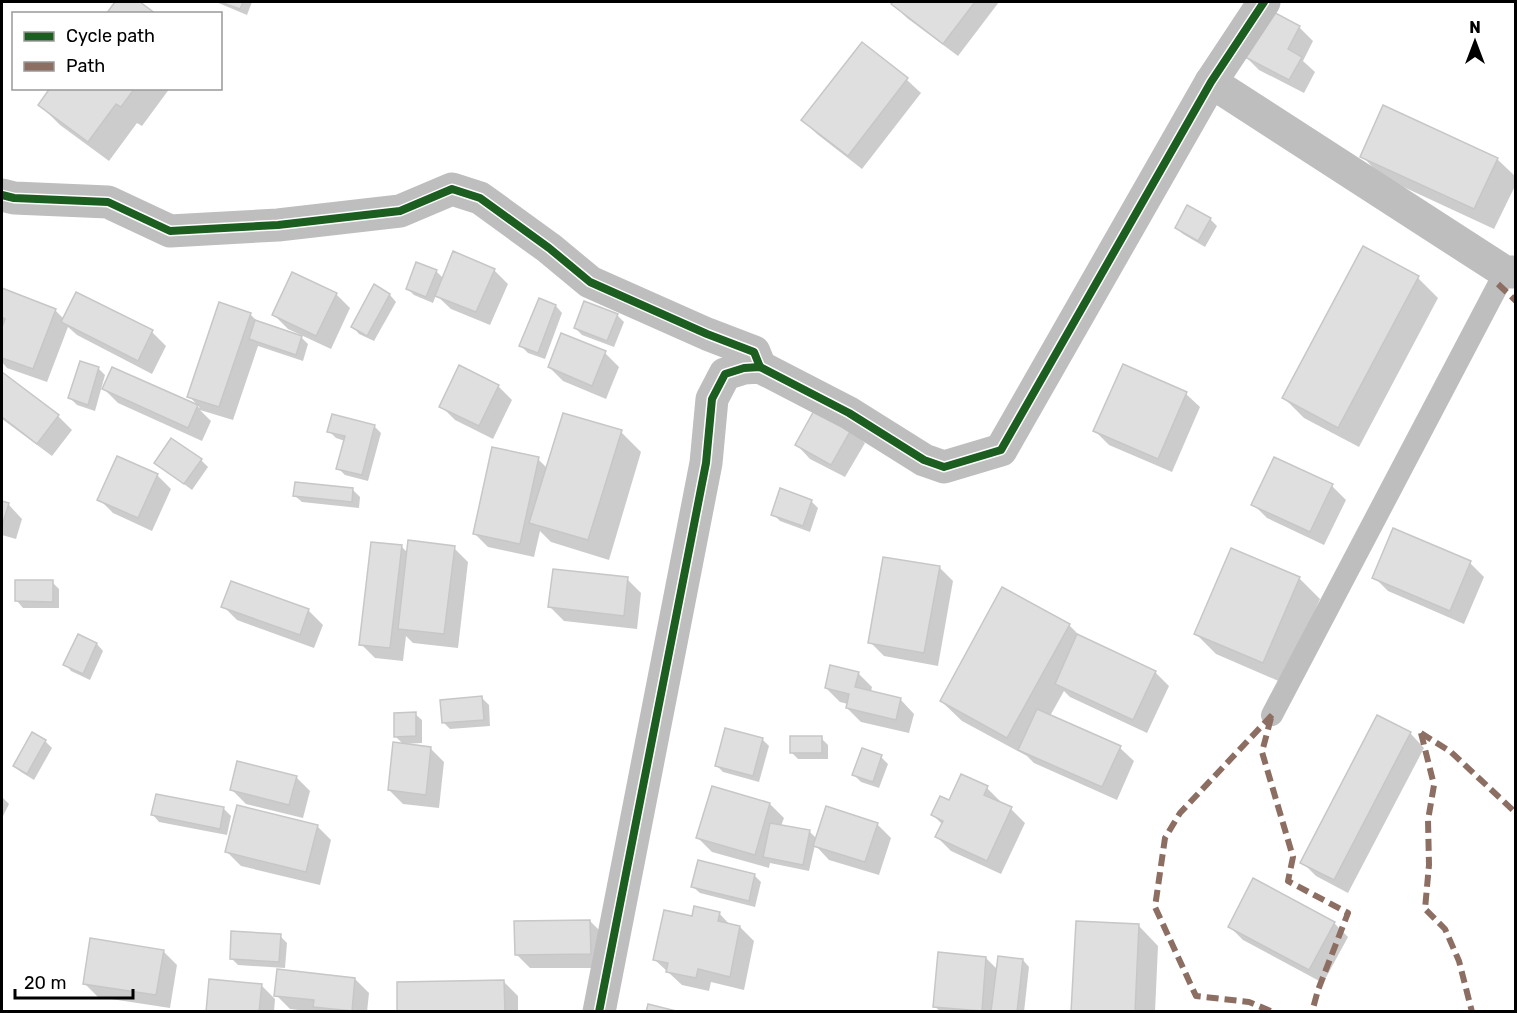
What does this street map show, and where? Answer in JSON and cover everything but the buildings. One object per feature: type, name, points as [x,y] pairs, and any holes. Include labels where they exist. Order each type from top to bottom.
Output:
[{"type":"street","points":[[599,1011],[706,463],[712,399],[725,374],[744,368],[760,367],[849,413],[924,460],[944,467],[1001,450],[1211,82],[1264,2]]},
{"type":"street","points":[[1211,82],[1510,272]]},
{"type":"street","points":[[2,195],[14,198],[108,202],[170,231],[278,225],[400,211],[452,189],[480,198],[549,248],[590,282],[707,334],[754,352],[760,367]]},
{"type":"lane","points":[[1272,715],[1510,272]]},
{"type":"marked path","points":[[1498,284],[1516,301]]},
{"type":"marked path","points":[[1272,715],[1180,813],[1165,838],[1155,907],[1196,996],[1249,1002],[1273,1012]]},
{"type":"marked path","points":[[1271,718],[1262,752],[1293,857],[1288,881],[1348,913],[1318,990],[1312,1012]]},
{"type":"marked path","points":[[1421,733],[1434,785],[1428,820],[1429,865],[1425,909],[1445,929],[1459,961],[1472,1012]]},
{"type":"marked path","points":[[1421,733],[1451,752],[1516,813]]},
{"type":"cycle path","points":[[599,1012],[706,463],[712,399],[725,374],[744,368],[760,367],[849,413],[924,460],[944,467],[1001,450],[1211,82],[1264,2]]},
{"type":"cycle path","points":[[2,195],[14,198],[108,202],[170,231],[278,225],[400,211],[452,189],[480,198],[549,248],[590,282],[707,334],[754,352],[760,367]]}]
